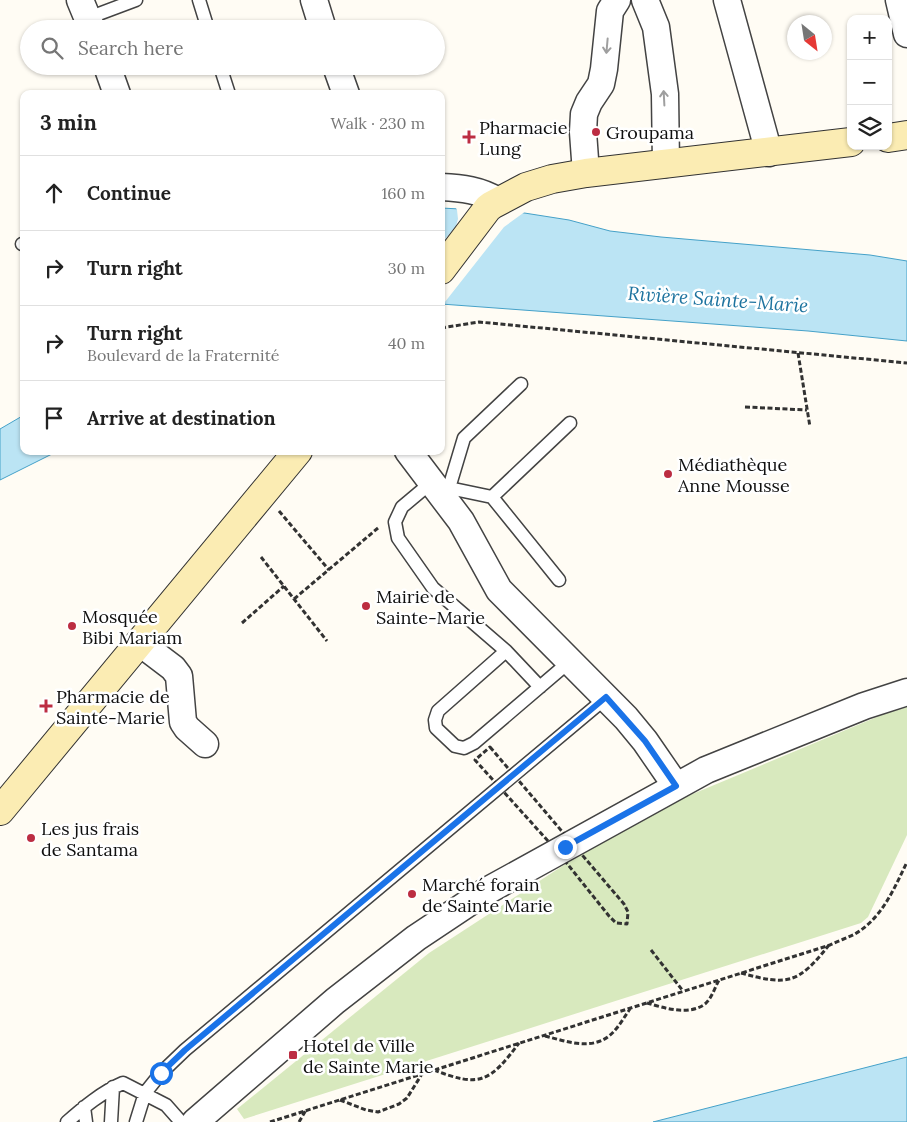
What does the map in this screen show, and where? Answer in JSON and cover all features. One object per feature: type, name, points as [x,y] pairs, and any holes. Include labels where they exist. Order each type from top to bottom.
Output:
[{"type":"main road","points":[[892,137],[907,135]]},
{"type":"main road","points":[[445,265],[492,205],[526,187],[552,179],[586,173],[847,143]]},
{"type":"main road","points":[[0,811],[295,455]]},
{"type":"street","points":[[314,0],[320,20]]},
{"type":"street","points":[[586,173],[583,132],[584,114],[589,102],[601,84],[610,11],[617,0]]},
{"type":"street","points":[[645,0],[656,27],[665,94],[666,164]]},
{"type":"street","points":[[727,0],[769,153]]},
{"type":"street","points":[[899,0],[907,34]]},
{"type":"street","points":[[110,75],[116,90]]},
{"type":"street","points":[[339,75],[344,90]]},
{"type":"street","points":[[445,186],[486,194],[492,205]]},
{"type":"street","points":[[412,455],[441,485],[499,590],[606,697],[645,741],[676,786]]},
{"type":"street","points":[[140,643],[173,668],[178,676],[184,722],[187,728],[205,744]]},
{"type":"street","points":[[196,1122],[335,1001],[416,938],[485,892],[706,770],[864,706],[907,692]]},
{"type":"lane","points":[[87,16],[136,0]]},
{"type":"lane","points":[[199,0],[205,20]]},
{"type":"lane","points":[[223,75],[227,90]]},
{"type":"lane","points":[[521,384],[464,438],[441,485],[402,507],[395,522],[398,538],[433,588],[506,651],[540,687]]},
{"type":"lane","points":[[492,497],[570,423]]},
{"type":"lane","points":[[441,485],[492,497],[559,580]]},
{"type":"lane","points":[[506,651],[438,711],[435,720],[436,728],[455,746],[464,748],[474,743],[569,662]]},
{"type":"lane","points":[[136,1122],[145,1093],[161,1073],[185,1050],[606,697]]},
{"type":"lane","points":[[67,1122],[84,1107],[113,1087],[123,1083],[166,1105],[181,1122]]},
{"type":"lane","points":[[111,1122],[113,1087]]},
{"type":"lane","points":[[84,1107],[86,1122]]},
{"type":"path","points":[[445,327],[480,322],[907,363]]},
{"type":"path","points":[[798,353],[810,427]]},
{"type":"path","points":[[745,408],[807,410]]},
{"type":"path","points":[[264,494],[329,570]]},
{"type":"path","points":[[294,599],[402,507]]},
{"type":"path","points":[[261,557],[327,641]]},
{"type":"path","points":[[242,623],[284,586]]},
{"type":"path","points":[[270,1122],[830,945],[854,934],[872,922],[888,902],[907,862]]},
{"type":"path","points":[[740,973],[770,982],[785,981],[803,973],[830,945]]},
{"type":"path","points":[[651,950],[683,991]]},
{"type":"path","points":[[646,1003],[669,1009],[687,1010],[697,1008],[705,1004],[709,999],[719,980]]},
{"type":"path","points":[[544,1035],[577,1045],[599,1041],[615,1030],[630,1008]]},
{"type":"path","points":[[434,1070],[458,1080],[472,1081],[484,1078],[504,1064],[519,1043]]},
{"type":"path","points":[[339,1100],[366,1110],[378,1112],[399,1104],[407,1098],[422,1074]]},
{"type":"path","points":[[299,1122],[306,1110]]},
{"type":"green space","points":[[907,707],[907,835],[868,917],[861,923],[244,1119],[237,1109],[429,953],[587,850],[683,798],[884,714]]},
{"type":"water","name":"Rivière Sainte-Marie","points":[[445,208],[518,212],[569,220],[610,231],[870,255],[907,261],[907,341],[808,331],[445,304]]},
{"type":"water","points":[[20,417],[20,455],[50,455],[0,480],[0,429]]},
{"type":"water","points":[[907,1057],[907,1122],[653,1122]]},
{"type":"pier","points":[[455,206],[526,211],[504,227],[445,302],[445,239],[456,226],[458,219]]},
{"type":"place","name":"Groupama","points":[[596,132]]},
{"type":"place","name":"Pharmacie Lung","points":[[469,137]]},
{"type":"place","name":"Médiathèque Anne Mousse","points":[[668,474]]},
{"type":"place","name":"Mairie de Sainte-Marie","points":[[366,606]]},
{"type":"place","name":"Mosquée Bibi Mariam","points":[[72,626]]},
{"type":"place","name":"Pharmacie de Sainte-Marie","points":[[46,706]]},
{"type":"place","name":"Les jus frais de Santama","points":[[31,838]]},
{"type":"place","name":"Marché forain de Sainte Marie","points":[[412,894]]},
{"type":"place","name":"Hotel de Ville de Sainte Marie","points":[[293,1055]]},
{"type":"route","points":[[161,1073],[185,1050],[500,788],[606,697],[645,741],[676,786],[565,847]]}]
